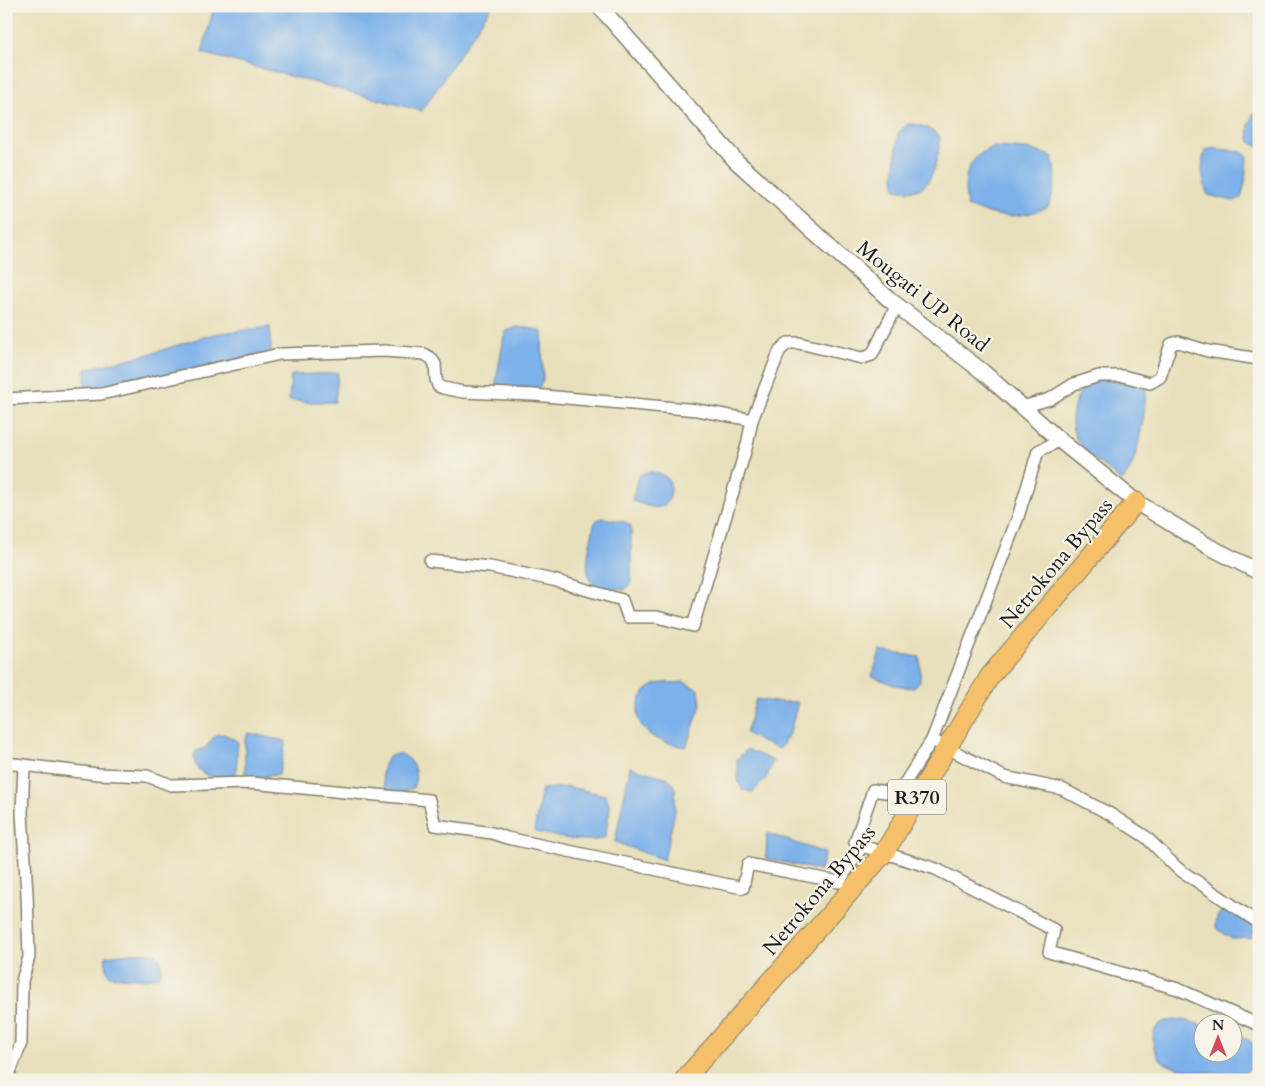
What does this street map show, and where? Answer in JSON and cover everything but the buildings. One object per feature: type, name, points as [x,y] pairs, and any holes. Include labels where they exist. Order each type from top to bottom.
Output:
[{"type":"main road","name":"Netrokona Bypass","points":[[684,1080],[884,853],[940,744],[990,676],[1136,502]]},
{"type":"street","name":"Mougati UP Road","points":[[599,6],[736,162],[897,305],[983,372],[1057,438],[1136,502],[1208,546],[1259,572]]},
{"type":"street","points":[[430,561],[490,568],[553,580],[622,600],[628,616],[657,616],[693,626],[747,445],[752,420],[780,350],[788,343],[799,343],[862,358],[872,355],[897,305]]},
{"type":"street","points":[[1022,407],[1050,399],[1074,384],[1099,376],[1123,376],[1150,383],[1160,377],[1171,344],[1178,342],[1208,352],[1259,359]]},
{"type":"street","points":[[6,399],[101,394],[280,354],[385,351],[424,354],[431,358],[435,364],[438,386],[463,392],[534,395],[697,410],[752,420]]},
{"type":"street","points":[[1057,438],[1053,444],[1038,451],[1015,526],[940,744],[898,794],[873,790],[855,842],[862,846],[936,869],[1054,930],[1049,952],[1178,989],[1259,1025]]},
{"type":"street","points":[[940,744],[1004,777],[1062,789],[1110,814],[1146,838],[1177,868],[1259,923]]},
{"type":"street","points":[[6,763],[98,774],[147,776],[171,785],[251,783],[429,800],[435,825],[492,833],[507,838],[743,888],[748,864],[839,882],[862,846]]},
{"type":"street","points":[[7,1080],[21,1042],[22,981],[29,957],[22,813],[24,766]]},
{"type":"water","points":[[214,6],[492,6],[422,111],[202,53]]},
{"type":"water","points":[[1254,113],[1259,113],[1259,147],[1250,142],[1249,138],[1250,120]]},
{"type":"water","points":[[908,124],[925,127],[940,137],[937,160],[931,176],[922,187],[916,190],[896,189],[894,179],[898,133]]},
{"type":"water","points":[[994,147],[1027,149],[1052,156],[1054,182],[1048,207],[1017,216],[1007,216],[988,213],[967,206],[965,187],[968,170],[977,156]]},
{"type":"water","points":[[1212,148],[1242,152],[1247,156],[1245,183],[1241,198],[1234,201],[1208,195],[1203,179],[1202,167],[1205,151]]},
{"type":"water","points":[[270,327],[271,353],[85,393],[86,369],[149,354],[213,334]]},
{"type":"water","points":[[517,327],[535,329],[542,332],[543,380],[540,387],[497,387],[496,382],[504,336],[507,331]]},
{"type":"water","points":[[338,373],[335,402],[289,400],[291,375]]},
{"type":"water","points":[[1098,379],[1140,384],[1146,389],[1140,438],[1136,453],[1127,475],[1121,481],[1084,449],[1077,440],[1073,430],[1072,418],[1079,394],[1086,385]]},
{"type":"water","points":[[647,472],[661,475],[669,480],[671,494],[667,502],[660,507],[646,506],[632,501],[638,476]]},
{"type":"water","points":[[603,518],[625,522],[631,526],[631,583],[625,590],[596,586],[591,581],[589,575],[588,558],[594,525],[597,520]]},
{"type":"water","points":[[880,651],[920,657],[920,681],[913,688],[894,685],[872,676]]},
{"type":"water","points":[[684,682],[699,690],[701,705],[686,747],[664,741],[648,733],[638,717],[641,697],[650,687],[660,683]]},
{"type":"water","points":[[756,699],[775,702],[798,702],[790,732],[780,749],[759,741],[746,733]]},
{"type":"water","points":[[248,733],[286,741],[279,774],[258,778],[245,773],[245,740]]},
{"type":"water","points":[[224,734],[238,741],[235,777],[221,778],[206,775],[196,766],[194,760],[195,752],[205,748],[216,735]]},
{"type":"water","points":[[747,749],[773,761],[766,779],[753,792],[742,790],[738,780],[737,759]]},
{"type":"water","points":[[400,753],[409,760],[414,768],[415,783],[413,788],[404,792],[386,790],[382,776],[384,766],[388,757]]},
{"type":"water","points":[[630,767],[668,778],[675,787],[675,811],[664,860],[615,842]]},
{"type":"water","points":[[568,787],[606,795],[610,809],[605,837],[581,840],[534,831],[542,789]]},
{"type":"water","points":[[767,833],[825,853],[820,871],[766,858]]},
{"type":"water","points":[[1227,909],[1240,913],[1250,922],[1255,929],[1251,938],[1232,939],[1216,928],[1218,916]]},
{"type":"water","points":[[129,953],[156,954],[160,959],[161,965],[159,976],[146,979],[110,976],[107,971],[105,957]]},
{"type":"water","points":[[1183,1020],[1192,1022],[1192,1064],[1242,1064],[1242,1037],[1249,1040],[1256,1049],[1255,1060],[1243,1074],[1231,1077],[1181,1069],[1169,1065],[1160,1059],[1153,1043],[1154,1032],[1158,1025],[1164,1022]]}]
